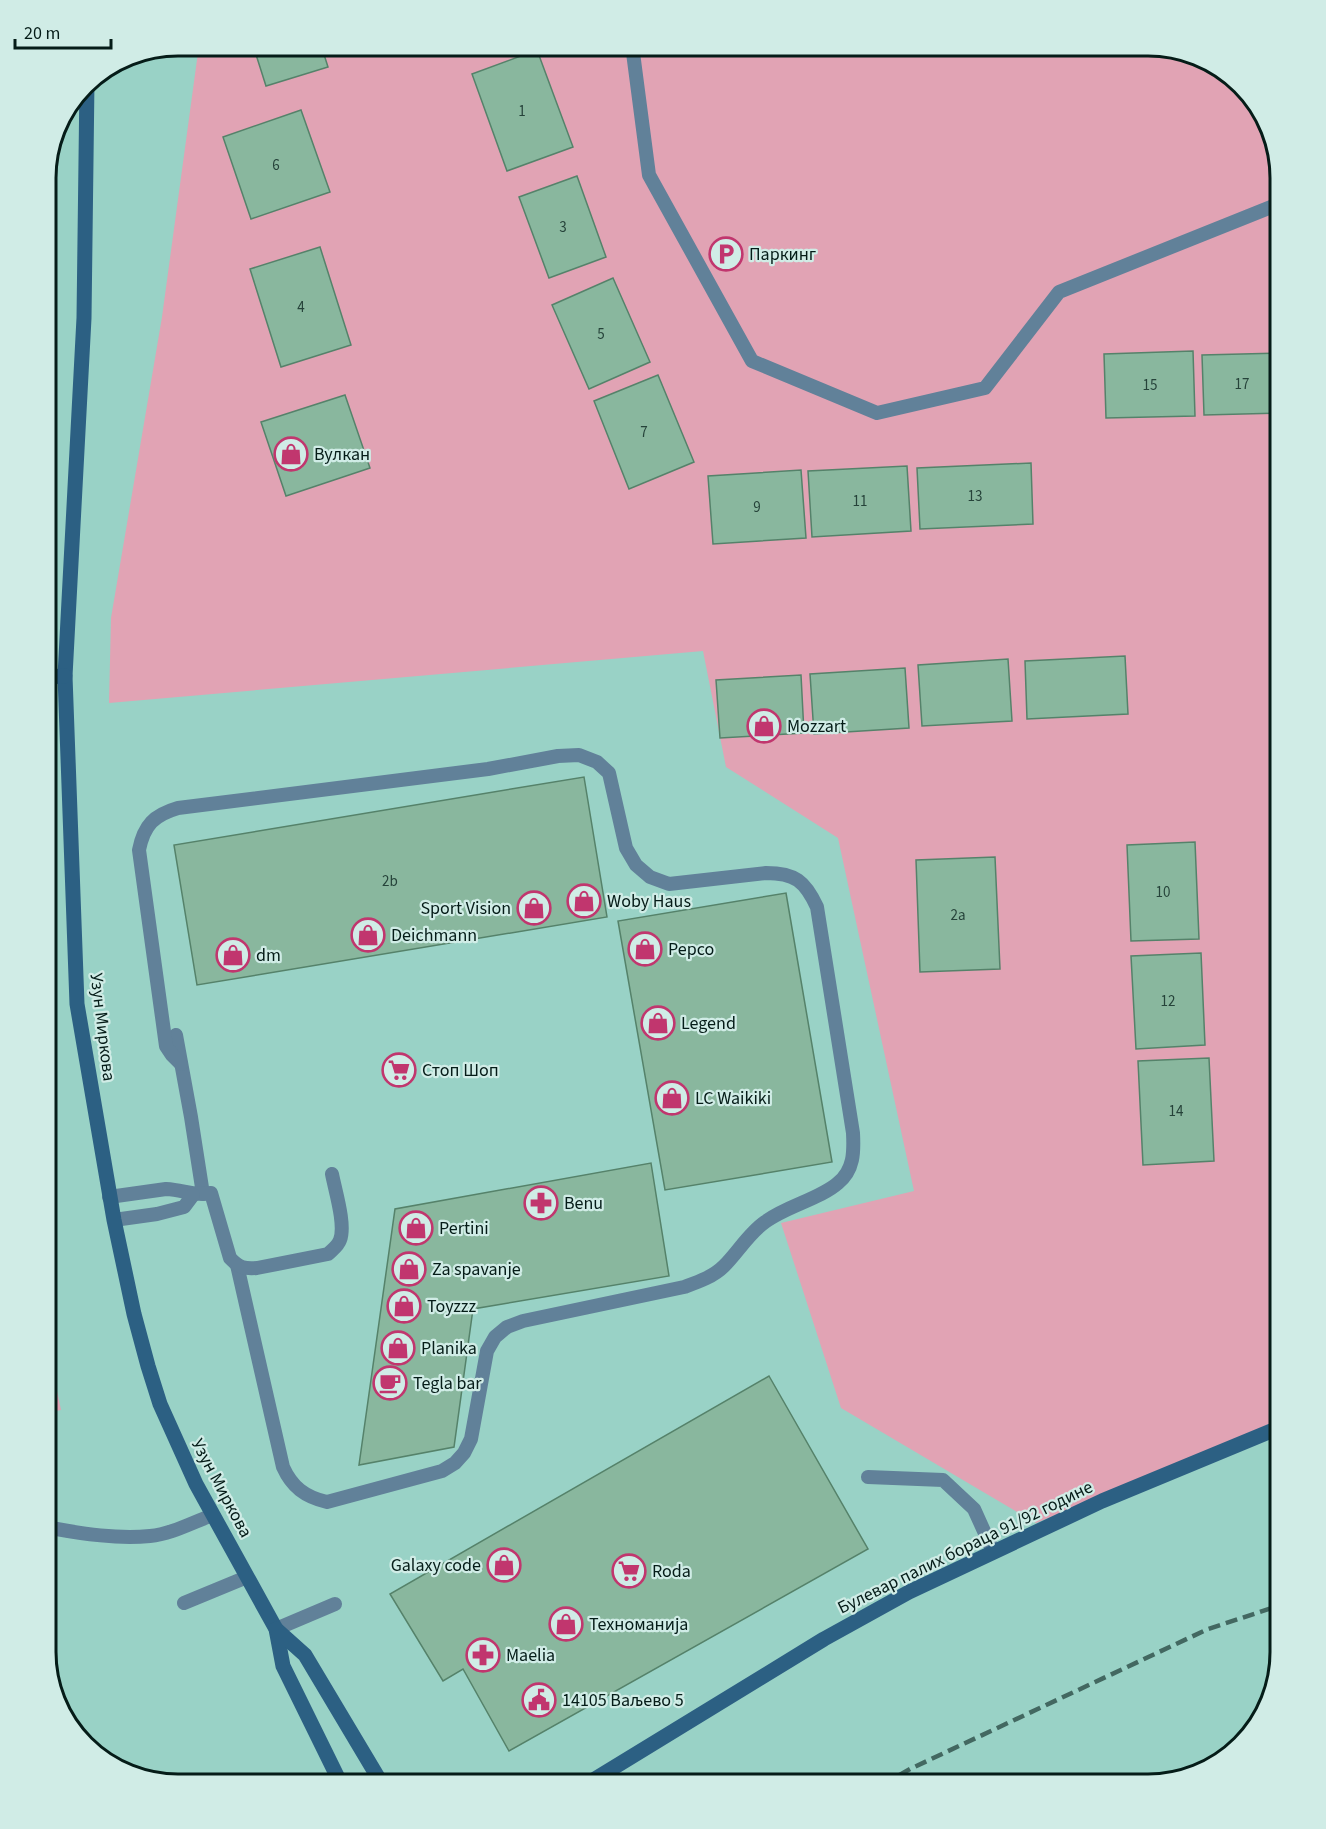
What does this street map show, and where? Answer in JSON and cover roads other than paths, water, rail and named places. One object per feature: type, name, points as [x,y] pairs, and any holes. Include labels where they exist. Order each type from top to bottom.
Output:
[{"type":"street","name":"Узун Миркова","points":[[87,96],[84,318],[65,676],[77,1004],[114,1220],[134,1314],[160,1404],[178,1447],[213,1515],[276,1629],[283,1666],[336,1773]]},
{"type":"street","points":[[56,676],[65,676]]},
{"type":"street","name":"Булевар палих бораца 91/92 године","points":[[604,1773],[824,1639],[909,1592],[1112,1496],[1270,1431]]},
{"type":"street","points":[[276,1629],[304,1655],[375,1773]]},
{"type":"lane","points":[[633,56],[649,175],[752,361],[877,413],[984,388],[1059,292],[1270,207]]},
{"type":"lane","points":[[181,1064],[166,1046],[139,850],[142,834],[151,822],[165,812],[178,808],[488,769],[558,756],[579,755],[597,762],[609,773],[626,848],[636,865],[650,877],[669,884],[783,873],[797,879],[809,889],[817,907],[853,1133],[855,1153],[849,1170],[838,1183],[781,1211],[762,1224],[723,1268],[704,1280],[684,1287],[523,1321],[507,1327],[495,1337],[487,1351],[471,1439],[464,1453],[455,1463],[442,1471],[327,1502],[314,1499],[299,1491],[288,1479],[283,1467],[237,1265]]},
{"type":"lane","points":[[176,1035],[198,1195]]},
{"type":"lane","points":[[110,1197],[166,1189],[198,1195],[211,1193],[230,1258],[237,1265],[246,1269],[257,1268],[328,1254],[336,1247],[342,1229],[332,1174]]},
{"type":"lane","points":[[114,1220],[184,1207],[198,1195]]},
{"type":"lane","points":[[868,1477],[943,1480],[974,1509],[993,1551]]},
{"type":"lane","points":[[56,1529],[94,1536],[150,1536],[166,1533],[213,1515]]},
{"type":"lane","points":[[184,1603],[248,1577]]},
{"type":"lane","points":[[276,1629],[335,1604]]},
{"type":"railway","points":[[902,1774],[1208,1629],[1270,1609]]},
{"type":"place","name":"Паркинг","points":[[726,254]]},
{"type":"place","name":"Вулкан","points":[[291,454]]},
{"type":"place","name":"Mozzart","points":[[764,726]]},
{"type":"place","name":"Woby Haus","points":[[584,901]]},
{"type":"place","name":"Sport Vision","points":[[534,908]]},
{"type":"place","name":"Deichmann","points":[[368,935]]},
{"type":"place","name":"Pepco","points":[[645,949]]},
{"type":"place","name":"dm","points":[[233,955]]},
{"type":"place","name":"Legend","points":[[658,1023]]},
{"type":"place","name":"Стоп Шоп","points":[[399,1070]]},
{"type":"place","name":"LC Waikiki","points":[[672,1098]]},
{"type":"place","name":"Benu","points":[[541,1203]]},
{"type":"place","name":"Pertini","points":[[416,1228]]},
{"type":"place","name":"Za spavanje","points":[[409,1269]]},
{"type":"place","name":"Toyzzz","points":[[404,1306]]},
{"type":"place","name":"Planika","points":[[398,1348]]},
{"type":"place","name":"Tegla bar","points":[[390,1383]]},
{"type":"place","name":"Galaxy code","points":[[504,1565]]},
{"type":"place","name":"Roda","points":[[629,1571]]},
{"type":"place","name":"Техноманија","points":[[566,1624]]},
{"type":"place","name":"Maelia","points":[[483,1655]]},
{"type":"place","name":"14105 Ваљево 5","points":[[539,1700]]}]
